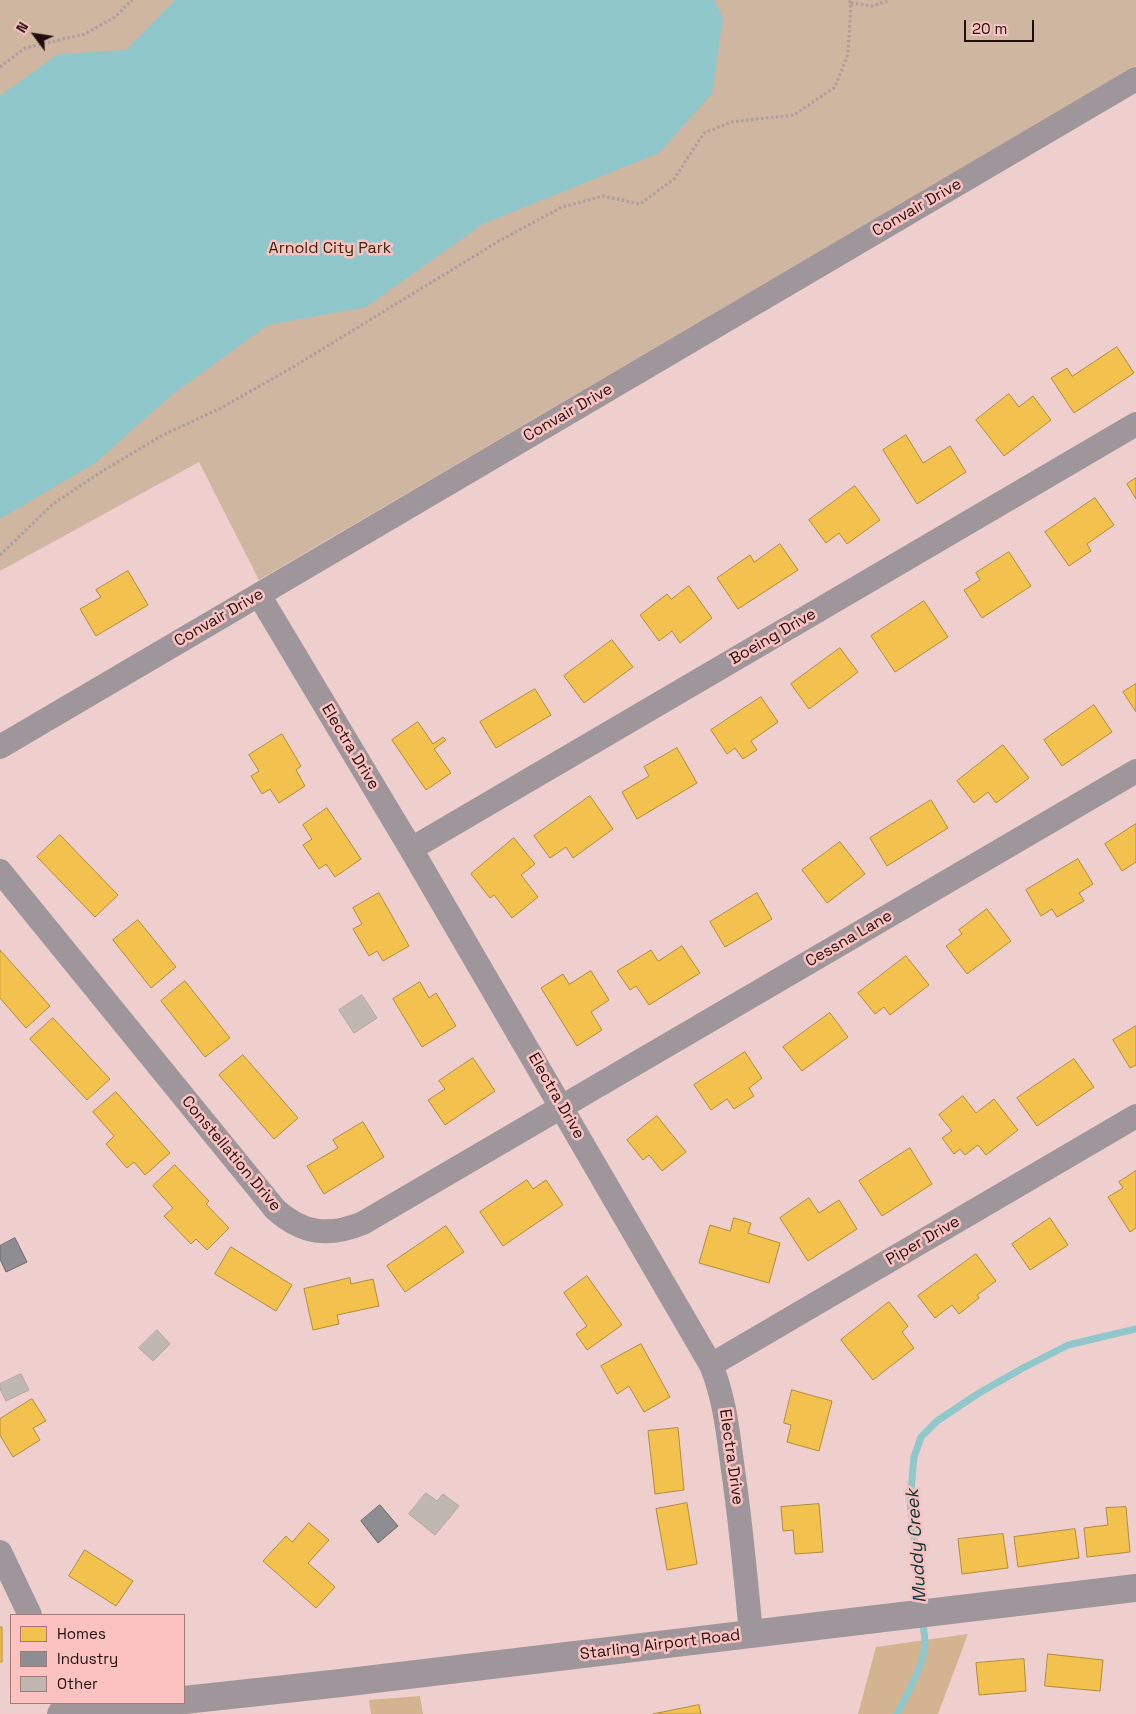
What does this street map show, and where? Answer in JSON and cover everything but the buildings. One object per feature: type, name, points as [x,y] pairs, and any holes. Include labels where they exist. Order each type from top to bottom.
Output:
[{"type":"street","name":"Convair Drive","points":[[0,747],[1136,79]]},
{"type":"street","name":"Boeing Drive","points":[[411,849],[1136,424]]},
{"type":"street","name":"Electra Drive","points":[[259,595],[411,849],[711,1365],[722,1395],[725,1412],[737,1499],[751,1634]]},
{"type":"street","name":"Cessna Lane","points":[[562,1107],[1136,771]]},
{"type":"street","name":"Constellation Drive","points":[[0,871],[267,1200],[284,1218],[296,1224],[309,1229],[336,1232],[363,1223],[562,1107]]},
{"type":"street","name":"Piper Drive","points":[[711,1365],[1136,1116]]},
{"type":"street","points":[[0,1552],[30,1614]]},
{"type":"street","name":"Starling Airport Road","points":[[185,1700],[1136,1588]]},
{"type":"street","points":[[66,1710],[148,1704]]},
{"type":"path","points":[[0,67],[25,48],[85,34],[115,17],[132,0]]},
{"type":"path","points":[[0,555],[53,504],[100,472],[161,436],[221,408],[293,367],[499,240],[562,207],[603,196],[640,204],[674,179],[704,133],[731,122],[794,116],[835,87],[848,54],[849,2],[873,6],[889,0]]},
{"type":"green space","name":"Arnold City Park","points":[[0,0],[1136,0],[1136,66],[259,580],[199,462],[0,571]]},
{"type":"shaded area","points":[[968,1634],[938,1714],[858,1714],[876,1647]]},
{"type":"shaded area","points":[[420,1696],[423,1714],[371,1714],[369,1700]]},
{"type":"water","points":[[175,0],[714,0],[723,18],[712,94],[659,153],[483,224],[366,307],[268,325],[173,394],[95,463],[0,519],[0,96],[58,54],[126,50]]},
{"type":"waterway","name":"Muddy Creek","points":[[922,1609],[910,1501],[914,1457],[921,1437],[937,1421],[979,1393],[1068,1345],[1136,1329]]},
{"type":"waterway","name":"Muddy Creek","points":[[897,1714],[914,1680],[924,1653],[923,1620]]}]
